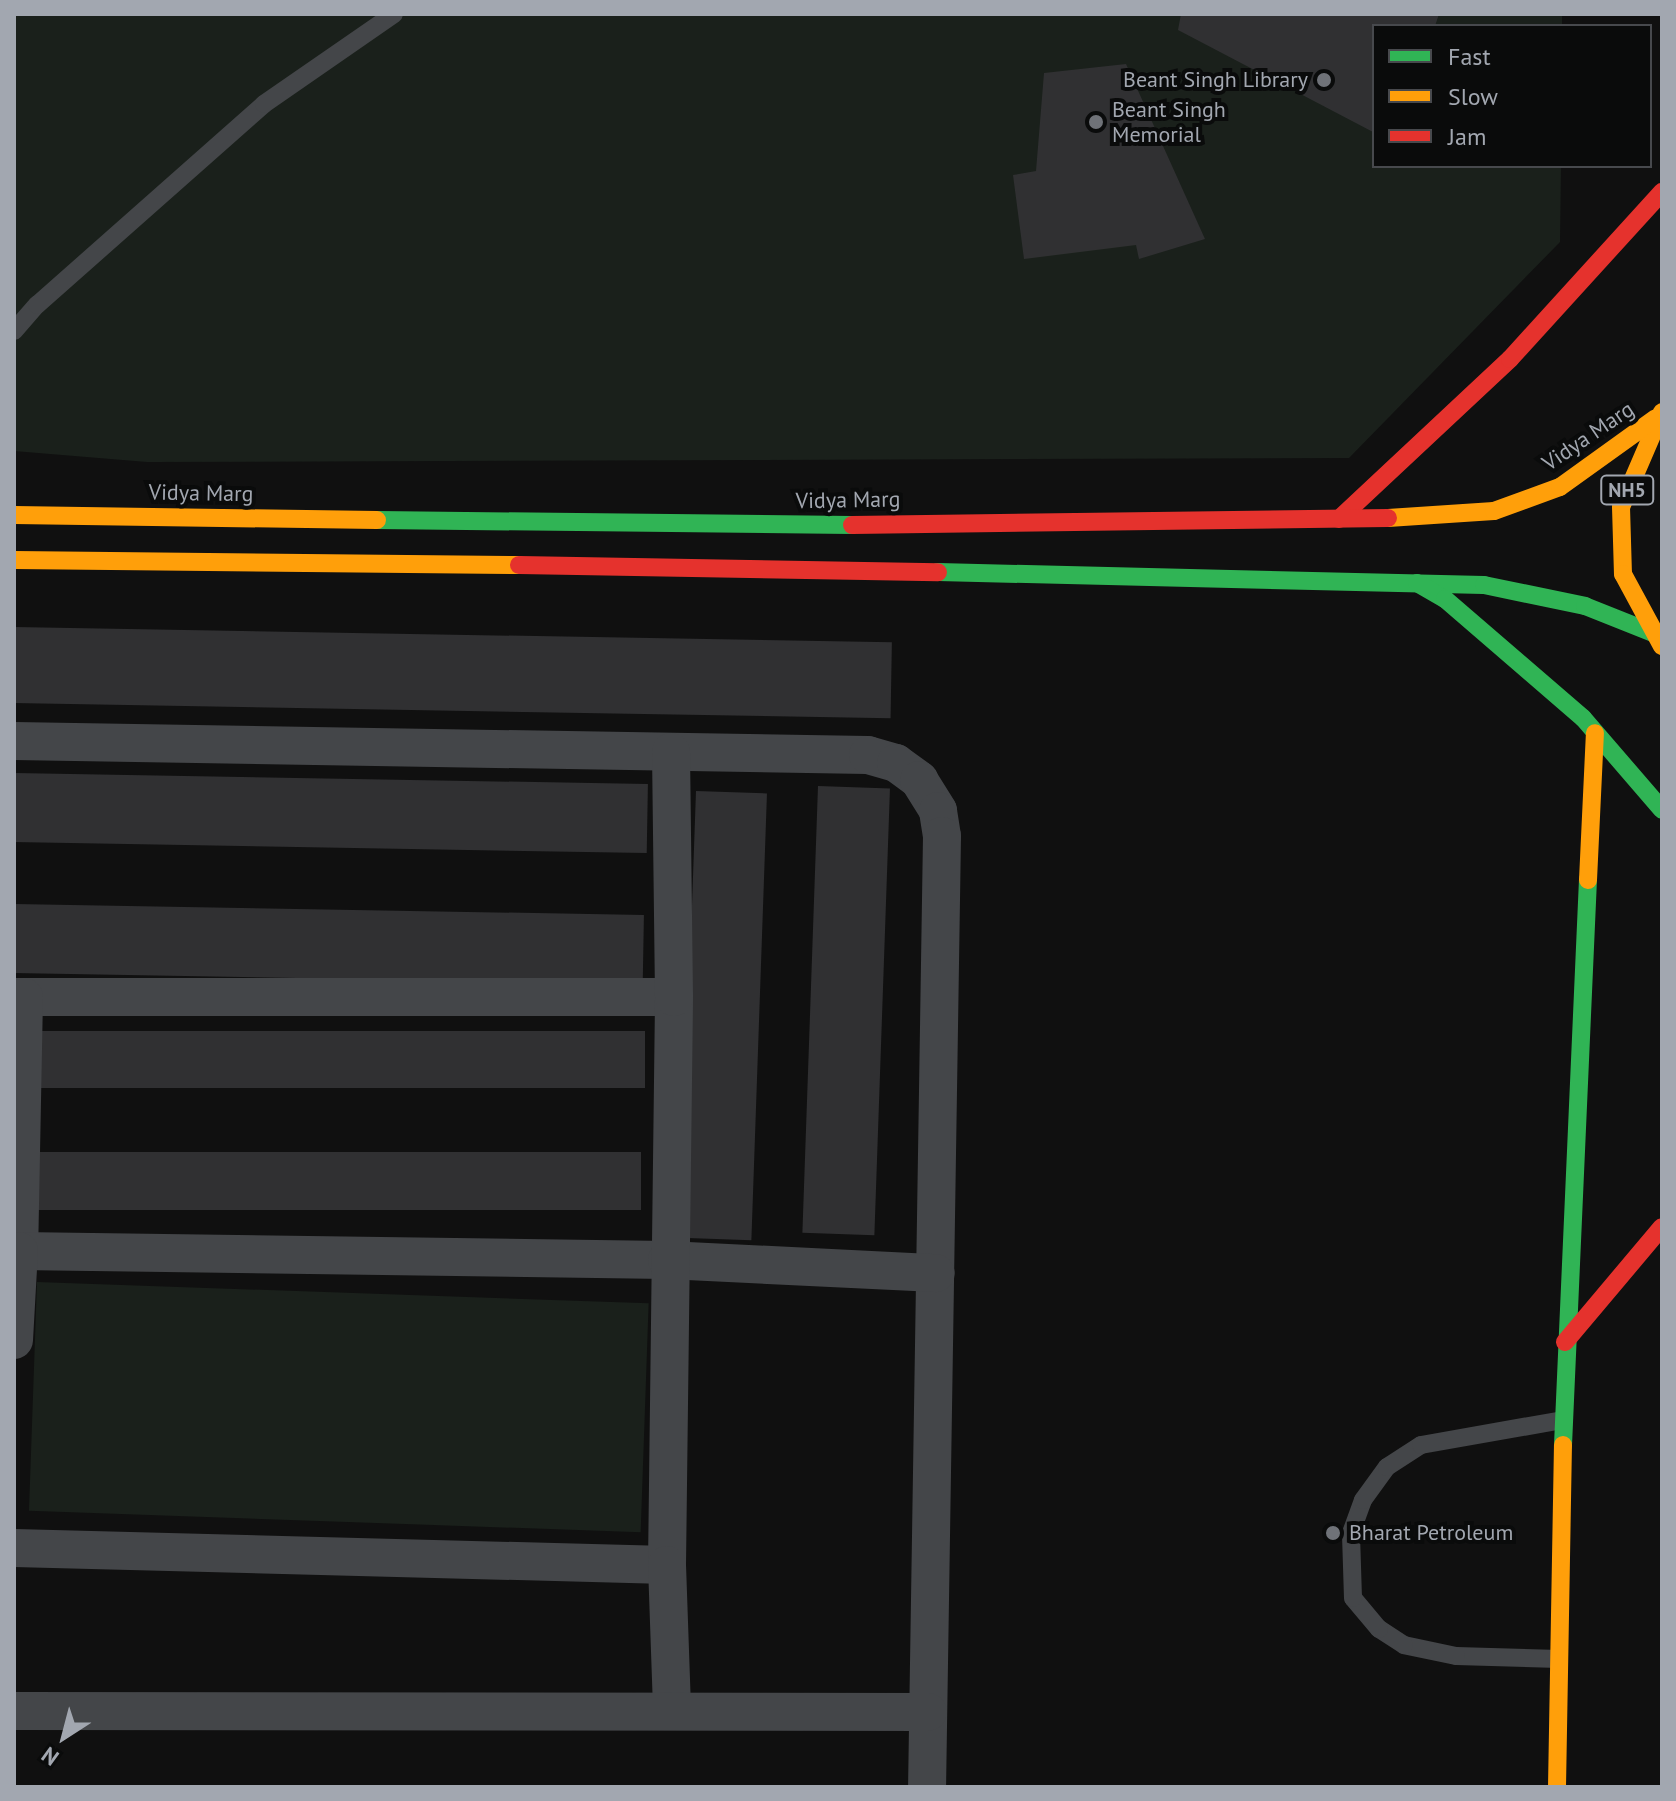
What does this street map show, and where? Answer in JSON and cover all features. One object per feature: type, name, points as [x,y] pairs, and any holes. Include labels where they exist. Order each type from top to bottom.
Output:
[{"type":"main road","points":[[1339,519],[1510,359],[1662,192]]},
{"type":"main road","name":"Vidya Marg","points":[[14,515],[744,526],[1339,519],[1494,511],[1560,487],[1659,415]]},
{"type":"main road","name":"NH5","points":[[1658,640],[1623,574],[1621,507],[1659,415]]},
{"type":"main road","points":[[14,560],[740,567],[1484,585],[1585,606],[1658,640]]},
{"type":"main road","points":[[1417,583],[1445,599],[1595,733],[1662,810]]},
{"type":"main road","points":[[1557,1787],[1565,1342],[1595,733]]},
{"type":"main road","points":[[1565,1342],[1662,1227]]},
{"type":"street","points":[[14,741],[868,755],[907,769],[931,795],[942,836],[927,1787]]},
{"type":"street","points":[[671,752],[674,997],[667,1260],[667,1565],[672,1711]]},
{"type":"street","points":[[14,1340],[19,1251],[19,997],[674,997]]},
{"type":"street","points":[[19,1251],[667,1260],[936,1273]]},
{"type":"street","points":[[14,1548],[667,1565]]},
{"type":"street","points":[[14,1711],[928,1712]]},
{"type":"lane","points":[[14,331],[37,305],[264,104],[394,14]]},
{"type":"lane","points":[[1559,1659],[1456,1656],[1404,1645],[1379,1629],[1353,1598],[1351,1533],[1363,1500],[1387,1467],[1421,1445],[1563,1420]]},
{"type":"shaded area","points":[[14,14],[1562,14],[1562,24],[1372,24],[1372,168],[1561,168],[1560,242],[1349,458],[147,462],[14,451]]},
{"type":"shaded area","points":[[37,1282],[649,1303],[641,1532],[29,1511]]},
{"type":"building","name":"Beant Singh Library","points":[[1181,14],[1439,14],[1436,24],[1372,24],[1372,131],[1178,30]]},
{"type":"building","name":"Beant Singh Memorial","points":[[1126,64],[1205,239],[1139,259],[1136,245],[1024,259],[1013,175],[1036,171],[1044,73]]},
{"type":"building","points":[[14,627],[892,642],[891,718],[14,703]]},
{"type":"building","points":[[14,773],[648,784],[647,853],[14,842]]},
{"type":"building","points":[[818,786],[890,789],[874,1235],[802,1233]]},
{"type":"building","points":[[696,791],[767,793],[751,1240],[680,1238]]},
{"type":"building","points":[[14,904],[644,915],[643,984],[14,973]]},
{"type":"building","points":[[37,1031],[645,1031],[645,1088],[37,1088]]},
{"type":"building","points":[[33,1152],[641,1152],[641,1210],[33,1210]]},
{"type":"traffic: fast","points":[[377,520],[852,525]]},
{"type":"traffic: fast","points":[[938,572],[1484,585],[1585,606],[1653,633]]},
{"type":"traffic: fast","points":[[1417,583],[1445,599],[1583,718],[1662,810]]},
{"type":"traffic: fast","points":[[1563,1445],[1588,880]]},
{"type":"traffic: slow","points":[[1662,412],[1621,507],[1623,574],[1662,646]]},
{"type":"traffic: slow","points":[[1388,518],[1494,511],[1560,487],[1656,418]]},
{"type":"traffic: slow","points":[[14,515],[377,520]]},
{"type":"traffic: slow","points":[[14,560],[519,565]]},
{"type":"traffic: slow","points":[[1588,880],[1595,733]]},
{"type":"traffic: slow","points":[[1557,1787],[1563,1445]]},
{"type":"traffic: jam","points":[[1339,519],[1510,359],[1662,192]]},
{"type":"traffic: jam","points":[[852,525],[1388,518]]},
{"type":"traffic: jam","points":[[519,565],[938,572]]},
{"type":"traffic: jam","points":[[1565,1342],[1662,1227]]},
{"type":"place","name":"Beant Singh Library","points":[[1324,80]]},
{"type":"place","name":"Beant Singh Memorial","points":[[1096,122]]},
{"type":"place","name":"Bharat Petroleum","points":[[1333,1533]]}]
